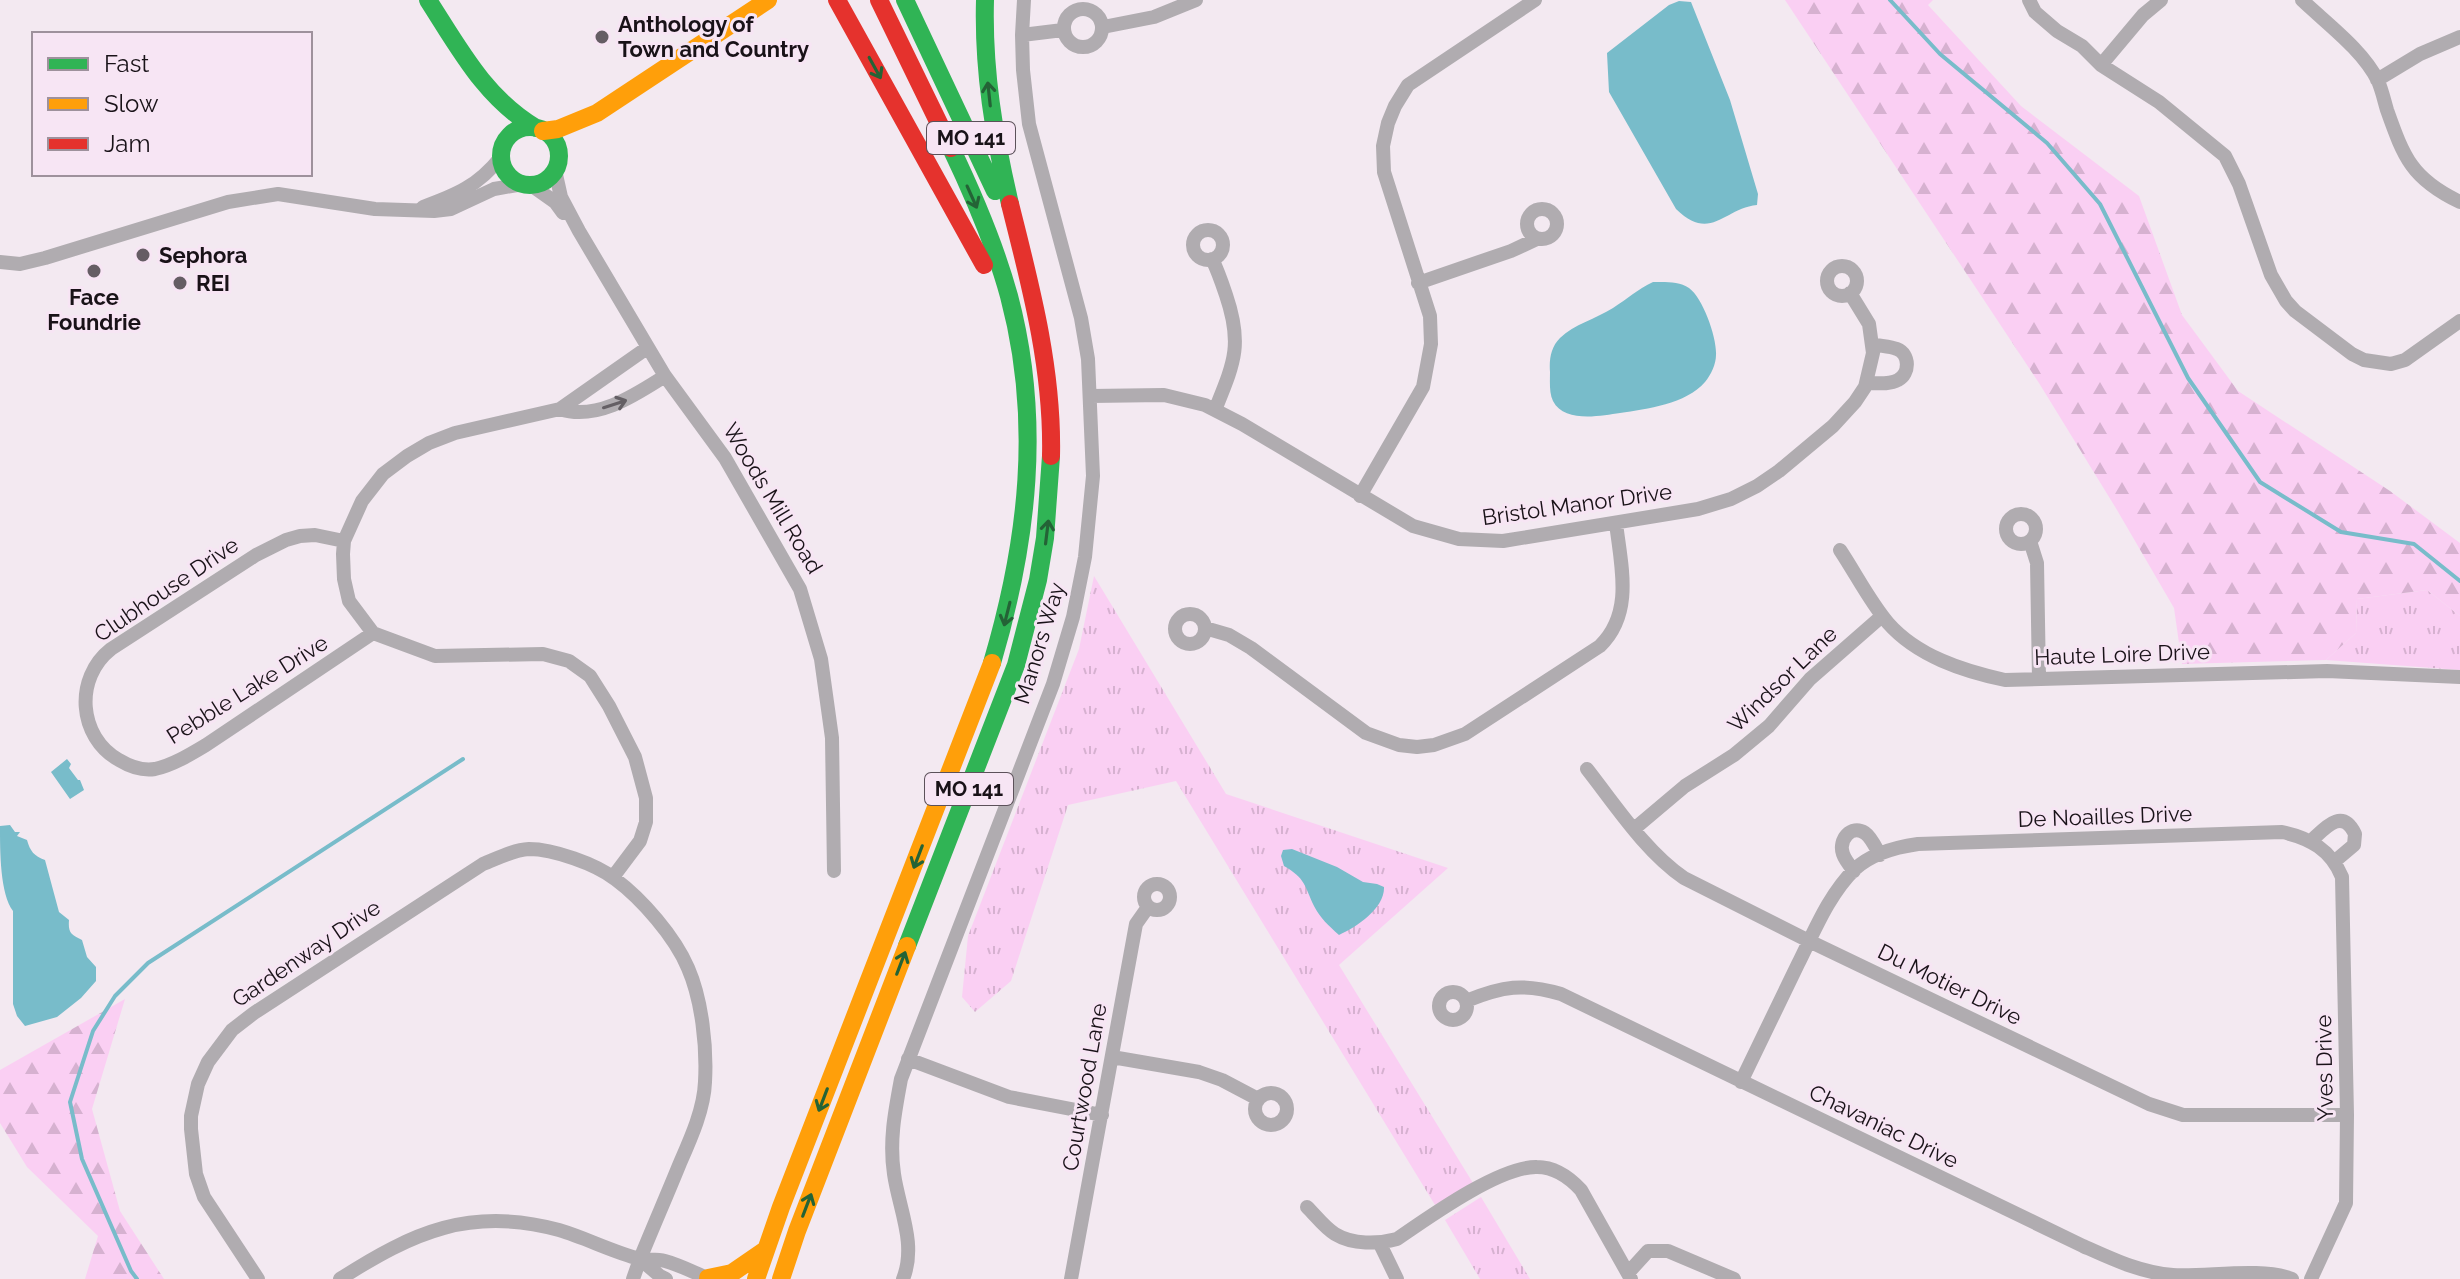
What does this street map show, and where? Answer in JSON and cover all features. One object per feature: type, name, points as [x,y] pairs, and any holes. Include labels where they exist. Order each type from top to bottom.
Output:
[{"type":"main road","points":[[428,0],[483,83],[512,114],[555,141],[558,148],[557,166]]},
{"type":"main road","points":[[502,150],[508,136],[521,128],[558,129],[597,113],[768,0]]},
{"type":"main road","name":"MO 141","points":[[756,1279],[764,1251],[970,722],[1004,626],[1020,556],[1027,499],[1029,441],[1023,370],[1016,326],[992,243],[879,0]]},
{"type":"main road","name":"MO 141","points":[[782,1278],[996,719],[1029,623],[1047,538],[1052,452],[1046,366],[1028,280],[992,183],[905,0]]},
{"type":"main road","points":[[985,0],[984,51],[989,105],[1028,280]]},
{"type":"main road","points":[[836,1],[982,259],[1023,370]]},
{"type":"main road","points":[[483,83],[500,122],[502,165],[510,177],[527,185],[545,181],[568,145],[597,113]]},
{"type":"main road","points":[[709,1279],[734,1274],[764,1251]]},
{"type":"street","name":"Manors Way","points":[[903,1279],[908,1266],[908,1239],[894,1174],[891,1140],[901,1079],[1053,684],[1073,617],[1085,557],[1093,476],[1091,396],[1081,318],[1029,124],[1023,70],[1024,0]]},
{"type":"street","points":[[1103,27],[1154,17],[1196,0]]},
{"type":"street","points":[[1360,496],[1423,387],[1431,344],[1430,316],[1384,172],[1383,146],[1391,114],[1408,85],[1535,0]]},
{"type":"street","points":[[2029,0],[2035,12],[2057,31],[2082,46],[2101,65],[2159,102],[2225,156],[2239,184],[2271,275],[2286,301],[2352,354],[2364,360],[2391,364],[2415,355],[2460,321]]},
{"type":"street","points":[[2101,65],[2143,15],[2161,0]]},
{"type":"street","points":[[2302,0],[2342,37],[2377,80],[2399,143],[2410,164],[2427,184],[2460,202]]},
{"type":"street","points":[[1083,8],[1097,14],[1103,27],[1098,41],[1085,47],[1074,46],[1063,30],[1070,13],[1083,8]]},
{"type":"street","points":[[1022,35],[1063,30]]},
{"type":"street","points":[[2377,80],[2420,54],[2460,37]]},
{"type":"street","points":[[415,209],[477,182],[502,150]]},
{"type":"street","name":"Woods Mill Road","points":[[557,166],[561,197],[579,231],[665,376],[725,458],[800,589],[821,659],[832,738],[834,871]]},
{"type":"street","points":[[0,262],[20,264],[45,258],[228,202],[278,194],[375,209],[451,209],[494,189],[527,185]]},
{"type":"street","name":"Woods Mill Road","points":[[527,185],[555,202],[579,231]]},
{"type":"street","points":[[1418,283],[1537,239]]},
{"type":"street","points":[[1212,259],[1234,317],[1237,341],[1231,371],[1215,410]]},
{"type":"street","name":"Bristol Manor Drive","points":[[1091,396],[1164,395],[1215,410],[1413,526],[1474,541],[1503,541],[1698,509],[1731,499],[1757,486],[1833,426],[1855,402],[1866,383],[1873,353],[1869,324],[1850,293]]},
{"type":"street","points":[[1866,383],[1898,381],[1906,372],[1906,358],[1898,349],[1872,344]]},
{"type":"street","points":[[613,877],[640,841],[646,822],[646,798],[635,757],[590,676],[569,661],[543,654],[435,656],[373,633],[349,601],[344,579],[344,541],[362,501],[383,474],[429,443],[463,431],[560,409],[647,348]]},
{"type":"street","points":[[560,409],[572,413],[611,406],[629,399],[665,376]]},
{"type":"street","points":[[1205,628],[1229,635],[1251,648],[1366,733],[1399,745],[1434,745],[1465,734],[1600,646],[1611,635],[1621,611],[1623,587],[1616,523]]},
{"type":"street","name":"Clubhouse Drive","points":[[99,744],[89,728],[86,712],[89,682],[100,658],[256,555],[286,540],[315,535],[344,541]]},
{"type":"street","points":[[2030,541],[2037,563],[2039,679]]},
{"type":"street","name":"Haute Loire Drive","points":[[1840,550],[1882,616],[1915,648],[1956,666],[2005,680],[2327,671],[2460,677]]},
{"type":"street","name":"Windsor Lane","points":[[1634,829],[1685,786],[1734,755],[1769,726],[1810,679],[1882,616]]},
{"type":"street","name":"Pebble Lake Drive","points":[[99,744],[124,763],[143,769],[155,769],[177,761],[206,745],[373,633]]},
{"type":"street","name":"Du Motier Drive","points":[[1587,769],[1634,829],[1670,868],[1684,878],[2149,1104],[2169,1111],[2199,1115],[2347,1115]]},
{"type":"street","points":[[2311,841],[2332,822],[2348,823],[2355,834],[2354,845],[2331,857]]},
{"type":"street","points":[[1854,871],[1843,853],[1843,841],[1849,832],[1857,830],[1868,834],[1880,855]]},
{"type":"street","name":"De Noailles Drive","points":[[1741,1082],[1839,886],[1854,871],[1880,855],[1918,844],[2282,832],[2311,841],[2331,857]]},
{"type":"street","name":"Gardenway Drive","points":[[258,1279],[204,1197],[193,1154],[191,1116],[198,1084],[208,1062],[232,1030],[368,937],[483,864],[528,849],[570,857],[613,877],[649,910],[679,951],[688,969],[704,1035],[706,1084],[691,1138],[633,1279]]},
{"type":"street","name":"Yves Drive","points":[[2311,1279],[2346,1203],[2342,877],[2331,857]]},
{"type":"street","name":"Courtwood Lane","points":[[1072,1279],[1136,924],[1148,907]]},
{"type":"street","name":"Chavaniac Drive","points":[[1466,1001],[1493,990],[1511,987],[1561,994],[2083,1246],[2129,1265],[2174,1275],[2257,1274],[2292,1279]]},
{"type":"street","points":[[1112,1057],[1199,1072],[1258,1099]]},
{"type":"street","points":[[908,1059],[1009,1097],[1102,1115]]},
{"type":"street","points":[[1307,1207],[1336,1235],[1380,1244],[1397,1239],[1496,1177],[1539,1166],[1571,1179],[1581,1190],[1629,1276],[1648,1251],[1668,1251],[1734,1279]]},
{"type":"street","points":[[340,1279],[393,1246],[420,1234],[461,1223],[496,1221],[542,1226],[640,1259],[664,1261],[709,1279]]},
{"type":"street","points":[[1380,1244],[1397,1279]]},
{"type":"street","points":[[640,1259],[666,1279]]},
{"type":"green space","points":[[1785,0],[1933,0],[1928,5],[2021,106],[2139,196],[2182,315],[2238,391],[2390,491],[2460,543],[2460,616],[2427,590],[2357,599],[2356,633],[2326,660],[2182,664],[2174,608],[2117,510],[2039,383]]},
{"type":"green space","points":[[1094,576],[1226,794],[1448,868],[1339,965],[1473,1183],[1435,1205],[1176,781],[1068,805],[1011,981],[975,1012],[962,997],[968,936],[1079,649]]},
{"type":"green space","points":[[2427,590],[2460,616],[2460,670],[2326,660],[2356,633],[2357,599]]},
{"type":"green space","points":[[125,999],[92,1109],[120,1211],[164,1279],[85,1279],[98,1236],[27,1167],[0,1123],[0,1070]]},
{"type":"green space","points":[[1481,1197],[1530,1279],[1480,1279],[1445,1220]]},
{"type":"water","points":[[1679,1],[1691,2],[1730,100],[1758,194],[1757,205],[1708,223],[1688,219],[1676,209],[1609,92],[1607,53],[1669,5]]},
{"type":"water","points":[[1653,282],[1685,286],[1699,300],[1716,348],[1713,369],[1707,379],[1688,396],[1642,410],[1583,416],[1565,413],[1553,401],[1550,383],[1550,358],[1557,342],[1572,329]]},
{"type":"water","points":[[67,759],[71,764],[69,768],[84,790],[70,799],[51,772]]},
{"type":"water","points":[[10,825],[15,832],[20,832],[17,836],[27,840],[33,853],[45,860],[59,912],[69,920],[71,933],[82,940],[87,957],[96,967],[96,981],[81,998],[57,1017],[25,1026],[13,1004],[13,911],[5,894],[1,859],[0,826]]},
{"type":"water","points":[[1292,849],[1337,867],[1363,882],[1384,887],[1380,902],[1361,922],[1339,935],[1319,914],[1301,879],[1284,866],[1283,850]]},
{"type":"waterway","points":[[1890,0],[1940,54],[2047,143],[2100,204],[2188,378],[2260,482],[2341,532],[2414,544],[2460,581]]},
{"type":"waterway","points":[[137,1279],[82,1159],[70,1102],[93,1031],[115,996],[148,963],[463,759]]},
{"type":"traffic: fast","points":[[428,0],[474,71],[502,102],[536,128]]},
{"type":"traffic: fast","points":[[905,0],[995,191]]},
{"type":"traffic: fast","points":[[985,0],[991,103],[1010,204]]},
{"type":"traffic: fast","points":[[530,127],[541,129],[550,136],[557,145],[559,156],[557,167],[550,176],[541,183],[530,185],[519,183],[510,176],[503,167],[501,156],[503,145],[510,136],[519,129],[530,127]]},
{"type":"traffic: fast","points":[[951,148],[983,221],[1009,296],[1025,388],[1028,434],[1022,526],[992,663]]},
{"type":"traffic: fast","points":[[907,946],[1016,665],[1038,580],[1045,538],[1051,456]]},
{"type":"traffic: slow","points":[[543,131],[558,129],[597,113],[768,0]]},
{"type":"traffic: slow","points":[[756,1279],[781,1207],[992,663]]},
{"type":"traffic: slow","points":[[781,1279],[907,946]]},
{"type":"traffic: slow","points":[[708,1278],[732,1273],[764,1251]]},
{"type":"traffic: jam","points":[[837,0],[984,265]]},
{"type":"traffic: jam","points":[[879,0],[951,148]]},
{"type":"traffic: jam","points":[[1010,204],[1033,298],[1044,360],[1051,456]]},
{"type":"place","name":"Anthology of Town and Country","points":[[602,37]]},
{"type":"place","name":"Sephora","points":[[143,255]]},
{"type":"place","name":"Face Foundrie","points":[[94,271]]},
{"type":"place","name":"REI","points":[[180,283]]}]
